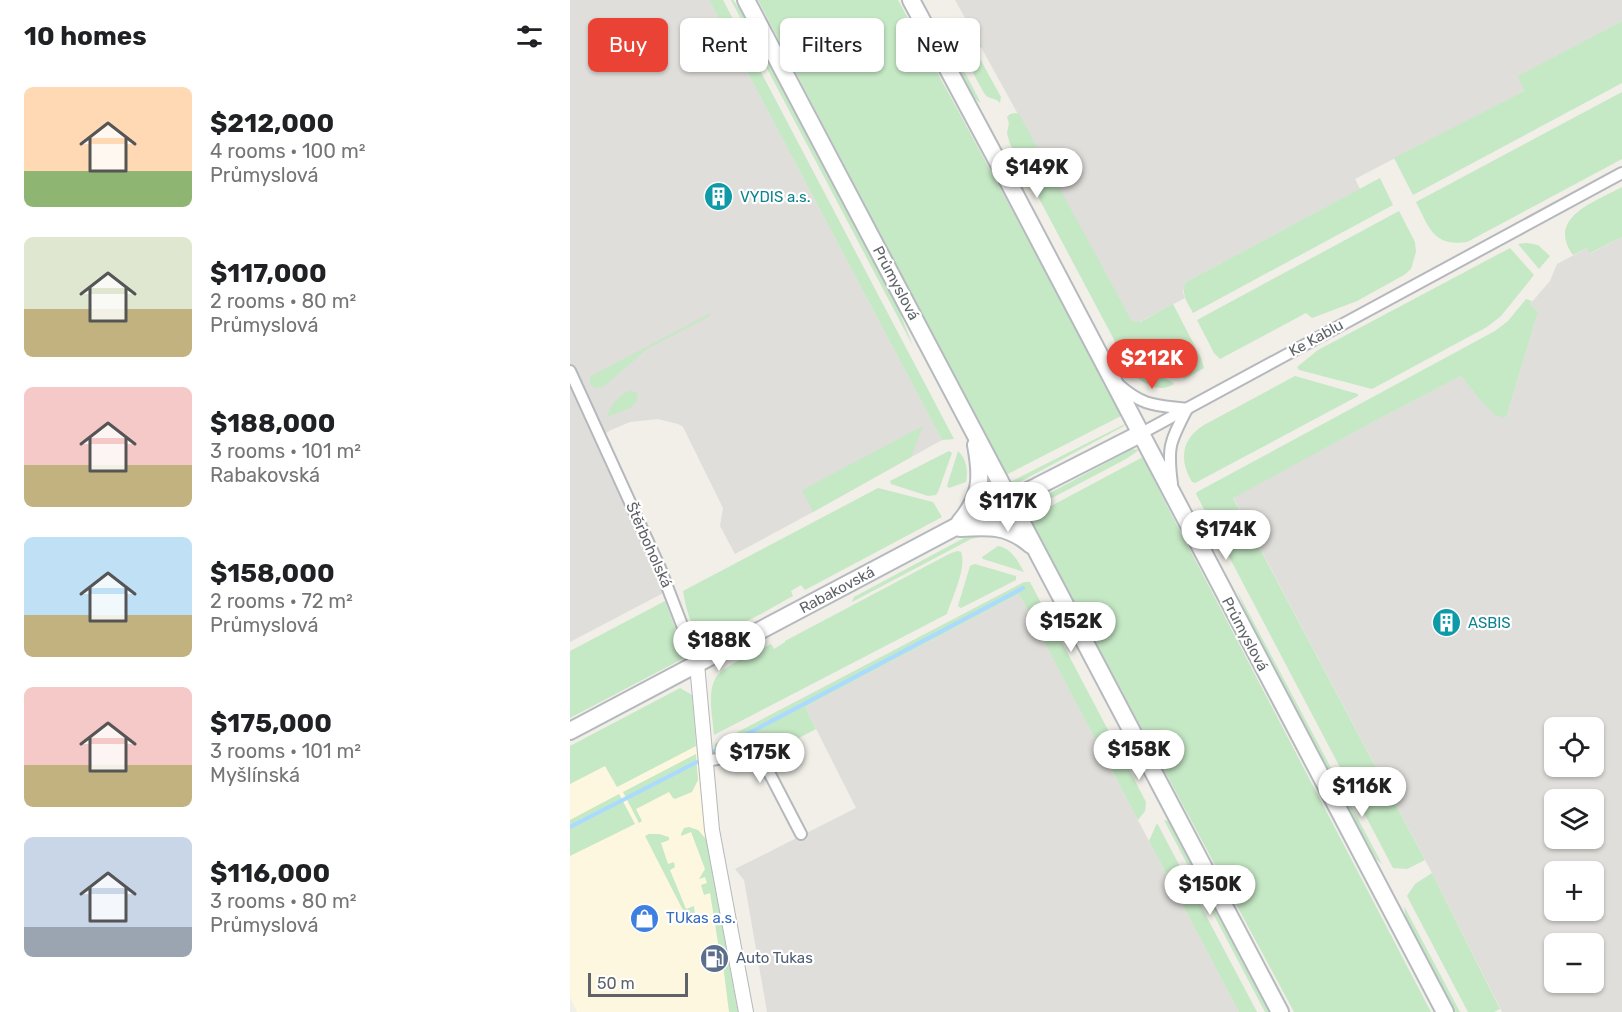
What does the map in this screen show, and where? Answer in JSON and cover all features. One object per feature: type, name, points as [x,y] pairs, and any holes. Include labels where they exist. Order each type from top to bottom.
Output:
[{"type":"main road","name":"Průmyslová","points":[[747,0],[1280,1012]]},
{"type":"main road","name":"Průmyslová","points":[[911,0],[1445,1012]]},
{"type":"main road","points":[[953,528],[973,505],[979,487],[980,472],[974,431]]},
{"type":"main road","name":"Ke Kablu","points":[[1009,499],[1140,434]]},
{"type":"main road","name":"Rabakovská","points":[[570,731],[1009,499]]},
{"type":"main road","points":[[953,528],[982,526],[1003,529],[1017,535],[1036,550]]},
{"type":"street","name":"Ke Kablu","points":[[1140,434],[1622,173]]},
{"type":"street","name":"Štěrboholská","points":[[570,371],[660,567],[697,664],[716,855],[746,1012]]},
{"type":"street","points":[[1112,379],[1133,397],[1145,403],[1187,409],[1170,443],[1169,463],[1174,499]]},
{"type":"street","points":[[705,761],[749,754],[760,755],[801,834]]},
{"type":"shaded area","points":[[570,0],[709,0],[719,18],[680,18],[680,72],[747,72],[942,440],[735,554],[720,526],[723,508],[683,427],[658,419],[630,422],[611,430],[601,436],[669,590],[570,642]]},
{"type":"shaded area","points":[[955,0],[1622,0],[1622,21],[1519,76],[1524,91],[1355,179],[1360,189],[1186,282],[1183,292],[1185,298],[1139,322],[1132,321],[980,45],[980,18],[965,18]]},
{"type":"shaded area","points":[[1622,237],[1622,1012],[1502,1012],[1432,873],[1233,497],[1461,376],[1480,400],[1495,414],[1506,418],[1538,312],[1530,304],[1550,281],[1557,264],[1587,248],[1591,253]]},
{"type":"shaded area","points":[[1019,594],[1239,1012],[767,1012],[744,880],[735,869],[856,808],[805,707]]},
{"type":"shaded area","name":"TUkas a.s.","points":[[696,746],[703,820],[738,1012],[577,1012],[570,997],[570,784],[605,766],[617,787]]},
{"type":"green space","points":[[709,0],[723,0],[732,18],[719,18]]},
{"type":"green space","points":[[731,0],[746,18],[740,18]]},
{"type":"green space","points":[[758,0],[898,0],[908,18],[896,18],[896,72],[937,72],[1121,416],[1006,475],[796,72],[884,72],[884,18],[780,18],[780,42]]},
{"type":"green space","points":[[1622,21],[1622,83],[1413,195],[1394,158],[1524,91],[1518,76]]},
{"type":"green space","points":[[768,57],[894,298],[913,346],[768,70]]},
{"type":"green space","points":[[980,59],[1001,97],[1000,103],[984,93],[973,72],[980,72]]},
{"type":"green space","points":[[747,72],[761,72],[954,439],[942,440]]},
{"type":"green space","points":[[958,72],[965,72],[981,103],[972,97]]},
{"type":"green space","points":[[1622,92],[1622,159],[1467,242],[1456,243],[1439,238],[1429,227],[1416,202]]},
{"type":"green space","points":[[1019,114],[1132,321],[1140,322],[1173,304],[1204,368],[1185,379],[1130,356],[1119,349],[1010,144],[1007,117]]},
{"type":"green space","points":[[1380,178],[1393,205],[1193,313],[1184,294],[1186,282]]},
{"type":"green space","points":[[1622,187],[1622,237],[1590,253],[1587,248],[1573,255],[1566,242],[1565,230],[1570,221],[1577,212]]},
{"type":"green space","points":[[1399,211],[1415,242],[1416,252],[1411,269],[1404,275],[1357,301],[1312,318],[1306,313],[1220,359],[1214,353],[1197,320]]},
{"type":"green space","points":[[1518,244],[1538,245],[1550,256],[1539,269]]},
{"type":"green space","points":[[1510,248],[1534,275],[1501,316],[1487,327],[1372,389],[1299,370],[1297,367],[1318,350]]},
{"type":"green space","points":[[1526,299],[1532,301],[1530,304],[1538,312],[1506,418],[1495,415],[1461,376],[1233,498],[1425,860],[1407,869],[1393,868],[1196,494],[1495,331],[1508,321]]},
{"type":"green space","points":[[709,314],[710,316],[647,349],[603,387],[595,388],[590,384],[590,377],[595,374]]},
{"type":"green space","points":[[1130,364],[1174,384],[1161,388],[1148,385],[1132,372],[1128,367]]},
{"type":"green space","points":[[1295,376],[1358,394],[1358,396],[1195,483],[1192,482],[1185,466],[1184,450],[1196,431]]},
{"type":"green space","points":[[629,391],[636,392],[636,402],[633,406],[607,417],[615,401]]},
{"type":"green space","points":[[1125,424],[1016,484],[1010,482]]},
{"type":"green space","points":[[923,426],[911,457],[813,512],[802,490]]},
{"type":"green space","points":[[1132,449],[1139,450],[1050,499],[1024,508],[1024,507]]},
{"type":"green space","points":[[949,451],[952,453],[936,495],[928,496],[891,484],[890,481]]},
{"type":"green space","points":[[958,451],[966,466],[966,482],[949,488],[947,486]]},
{"type":"green space","points":[[1143,457],[1431,1012],[1294,1012],[1027,515],[1053,505]]},
{"type":"green space","points":[[878,488],[933,502],[942,517],[805,590],[801,585],[791,591],[793,596],[729,629],[709,633],[692,623],[687,612],[683,591]]},
{"type":"green space","points":[[979,533],[988,535],[971,539],[852,602],[854,597],[964,538]]},
{"type":"green space","points":[[998,546],[1003,547],[1017,559],[1024,572],[983,559],[982,557]]},
{"type":"green space","points":[[958,551],[961,552],[962,566],[947,614],[714,735],[711,692],[715,679],[724,669],[771,644],[774,649],[785,641]]},
{"type":"green space","points":[[975,564],[1016,576],[1016,580],[961,608],[958,606],[970,566]]},
{"type":"green space","points":[[1024,582],[1030,582],[1116,745],[1102,752],[1019,594],[805,707],[816,729],[766,755],[759,737],[752,738],[751,748],[715,753],[715,744]]},
{"type":"green space","points":[[1236,589],[1382,864],[1371,855],[1257,640]]},
{"type":"green space","points":[[665,601],[686,657],[570,718],[570,651]]},
{"type":"green space","points":[[680,688],[692,695],[696,746],[617,787],[605,766],[570,784],[570,746]]},
{"type":"green space","points":[[696,754],[698,780],[692,792],[675,799],[669,792],[636,809],[642,821],[639,823],[623,792]]},
{"type":"green space","points":[[1122,756],[1146,802],[1145,811],[1138,820],[1108,763]]},
{"type":"green space","points":[[619,794],[635,824],[570,856],[570,820]]},
{"type":"green space","points":[[1164,820],[1172,824],[1271,1012],[1265,1012]]},
{"type":"green space","points":[[1157,823],[1257,1012],[1239,1012],[1149,841]]},
{"type":"green space","points":[[684,828],[698,830],[706,839],[738,1012],[729,1012],[721,949],[719,949],[710,893],[704,895],[701,885],[707,883],[705,877],[699,879],[705,869],[691,832],[681,836]]},
{"type":"green space","points":[[649,834],[669,837],[669,840],[661,843],[668,864],[674,862],[675,867],[670,870],[686,909],[694,906],[695,915],[687,918],[645,836]]},
{"type":"green space","points":[[1432,873],[1500,1009],[1494,1012],[1468,1012],[1407,896],[1415,884]]},
{"type":"green space","points":[[1404,906],[1460,1012],[1453,1012],[1407,925]]},
{"type":"waterway","points":[[715,751],[1023,588]]},
{"type":"waterway","points":[[570,827],[697,762]]},
{"type":"place","name":"VYDIS a.s.","points":[[719,197]]},
{"type":"place","name":"ASBIS","points":[[1447,623]]},
{"type":"place","name":"TUkas a.s.","points":[[645,918]]},
{"type":"place","name":"Auto Tukas","points":[[715,958]]}]
